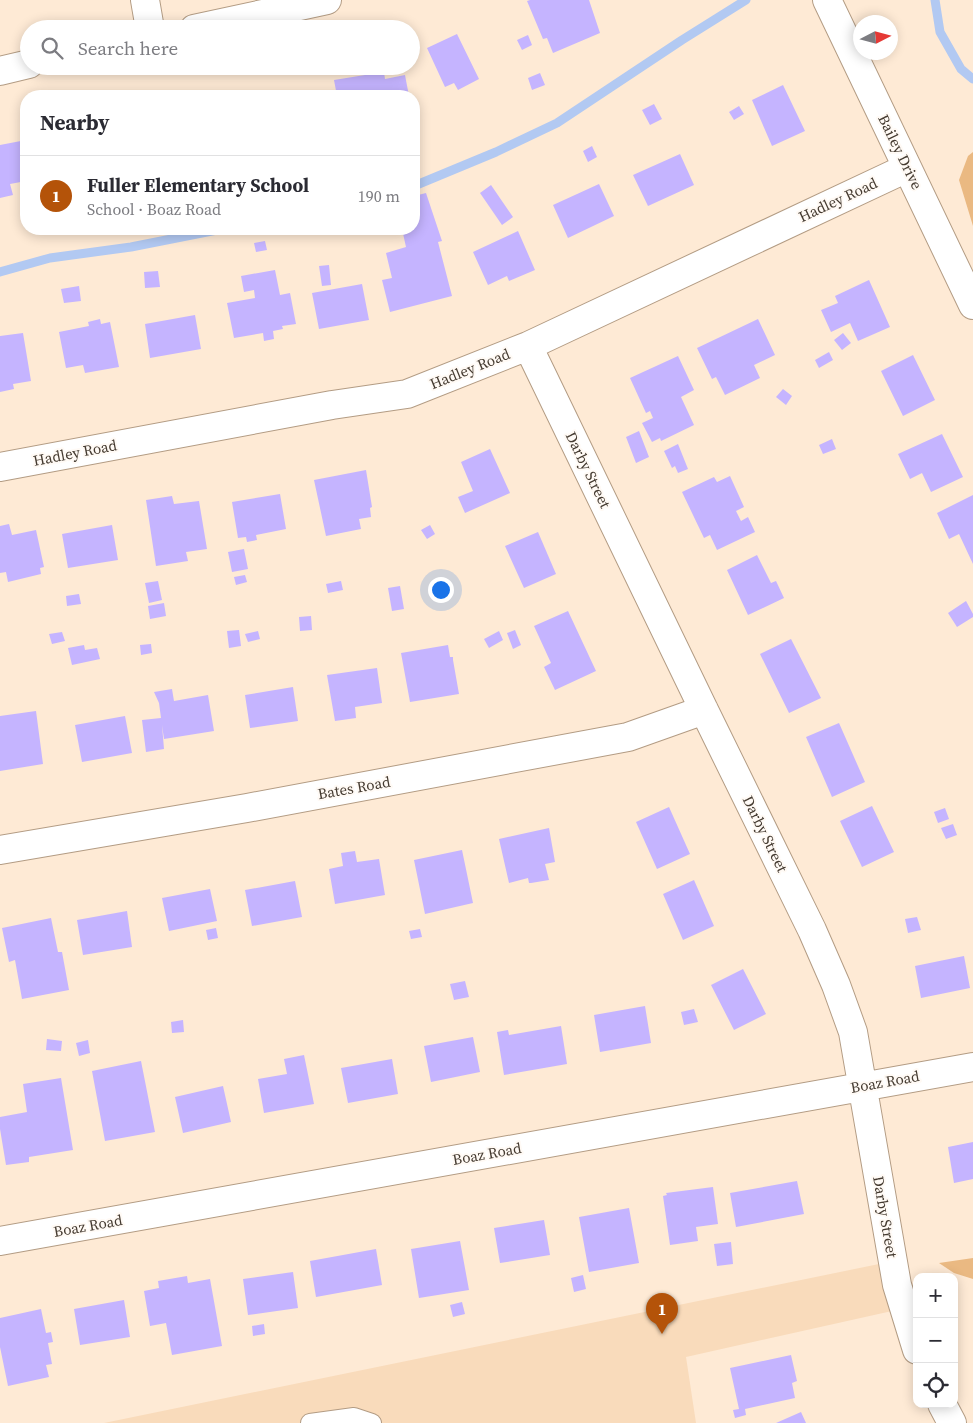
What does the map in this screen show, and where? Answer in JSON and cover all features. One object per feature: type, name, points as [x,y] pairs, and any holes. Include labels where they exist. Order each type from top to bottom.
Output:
[{"type":"street","points":[[145,0],[148,20]]},
{"type":"street","points":[[235,20],[327,0]]},
{"type":"street","name":"Bailey Drive","points":[[827,0],[973,305]]},
{"type":"street","points":[[0,71],[20,66]]},
{"type":"street","name":"Hadley Road","points":[[0,467],[332,405],[407,394],[528,346],[907,168]]},
{"type":"street","name":"Darby Street","points":[[528,346],[812,930],[836,985],[853,1032],[897,1285],[913,1337]]},
{"type":"street","name":"Bates Road","points":[[0,850],[247,808],[628,737],[704,710]]},
{"type":"street","name":"Boaz Road","points":[[0,1241],[973,1066]]},
{"type":"street","points":[[944,1408],[952,1423]]},
{"type":"lane","points":[[310,1423],[354,1417],[372,1423]]},
{"type":"shaded area","points":[[973,152],[973,226],[959,180],[968,156]]},
{"type":"shaded area","points":[[973,1258],[973,1279],[954,1273],[939,1263]]},
{"type":"shaded area","points":[[879,1264],[892,1311],[686,1357],[696,1423],[104,1423]]},
{"type":"building","points":[[589,0],[600,33],[553,53],[547,38],[543,39],[527,1]]},
{"type":"building","points":[[457,34],[479,79],[458,90],[454,83],[445,87],[427,48]]},
{"type":"building","points":[[528,35],[532,45],[522,50],[517,40]]},
{"type":"building","points":[[540,73],[545,85],[532,90],[528,78]]},
{"type":"building","points":[[365,75],[384,75],[385,79],[405,75],[408,90],[336,90],[334,80]]},
{"type":"building","points":[[783,85],[805,131],[772,146],[752,100]]},
{"type":"building","points":[[654,104],[662,119],[650,125],[642,110]]},
{"type":"building","points":[[739,106],[744,114],[734,120],[729,112]]},
{"type":"building","points":[[20,141],[20,182],[10,184],[13,195],[0,198],[0,145]]},
{"type":"building","points":[[592,146],[597,157],[588,162],[583,151]]},
{"type":"building","points":[[680,154],[694,185],[648,206],[633,175]]},
{"type":"building","points":[[599,184],[614,216],[568,238],[553,205]]},
{"type":"building","points":[[491,185],[513,217],[502,225],[480,193]]},
{"type":"building","points":[[426,193],[442,241],[438,242],[452,296],[390,312],[382,280],[392,278],[386,253],[406,247],[403,235],[420,235],[420,194]]},
{"type":"building","points":[[518,231],[535,270],[509,281],[507,276],[488,285],[473,252]]},
{"type":"building","points":[[265,241],[267,250],[256,252],[254,243]]},
{"type":"building","points":[[329,265],[331,285],[322,286],[319,266]]},
{"type":"building","points":[[275,270],[280,295],[290,293],[296,324],[282,326],[283,329],[273,331],[274,339],[264,341],[263,333],[234,338],[227,303],[255,298],[254,290],[244,292],[241,276]]},
{"type":"building","points":[[158,271],[160,287],[145,288],[144,272]]},
{"type":"building","points":[[869,280],[890,327],[858,341],[850,323],[831,332],[821,310],[838,303],[835,296]]},
{"type":"building","points":[[362,284],[369,320],[319,329],[312,293]]},
{"type":"building","points":[[79,286],[81,301],[64,303],[61,289]]},
{"type":"building","points":[[195,315],[201,349],[150,358],[145,324]]},
{"type":"building","points":[[100,319],[101,324],[110,322],[119,367],[85,373],[83,365],[66,368],[59,332],[89,326],[88,322]]},
{"type":"building","points":[[758,319],[775,355],[754,365],[760,378],[725,395],[716,377],[712,379],[697,348]]},
{"type":"building","points":[[23,333],[31,381],[13,384],[14,389],[0,392],[0,336]]},
{"type":"building","points":[[843,333],[851,343],[842,350],[834,340]]},
{"type":"building","points":[[829,352],[833,360],[819,368],[815,360]]},
{"type":"building","points":[[913,355],[935,400],[903,416],[881,371]]},
{"type":"building","points":[[678,356],[694,390],[681,397],[694,425],[661,441],[660,438],[652,442],[642,423],[653,418],[650,411],[646,413],[630,378]]},
{"type":"building","points":[[783,389],[792,396],[786,405],[776,397]]},
{"type":"building","points":[[639,431],[649,457],[636,463],[626,437]]},
{"type":"building","points":[[942,434],[963,477],[931,492],[922,473],[910,479],[898,454]]},
{"type":"building","points":[[832,439],[836,449],[823,454],[819,445]]},
{"type":"building","points":[[678,444],[688,469],[678,473],[675,466],[672,468],[664,451]]},
{"type":"building","points":[[490,449],[510,493],[465,513],[458,497],[473,491],[461,462]]},
{"type":"building","points":[[366,470],[372,507],[370,508],[371,517],[359,519],[361,529],[326,536],[314,480]]},
{"type":"building","points":[[730,476],[744,507],[736,511],[741,521],[748,517],[755,532],[717,550],[710,535],[704,538],[682,492],[714,477],[717,482]]},
{"type":"building","points":[[280,494],[286,529],[256,535],[257,540],[247,542],[246,537],[238,538],[232,502]]},
{"type":"building","points":[[973,495],[973,564],[959,534],[949,539],[937,513]]},
{"type":"building","points":[[172,496],[174,504],[199,501],[207,549],[186,552],[188,561],[156,566],[146,500]]},
{"type":"building","points":[[9,524],[12,535],[36,530],[44,567],[40,568],[41,574],[8,582],[6,572],[0,573],[0,526]]},
{"type":"building","points":[[112,525],[118,560],[68,568],[62,534]]},
{"type":"building","points":[[430,525],[435,534],[427,539],[421,530]]},
{"type":"building","points":[[538,532],[556,574],[524,588],[505,546]]},
{"type":"building","points":[[244,549],[248,569],[232,572],[228,552]]},
{"type":"building","points":[[757,555],[771,583],[776,581],[784,598],[748,615],[727,570]]},
{"type":"building","points":[[245,575],[247,582],[236,585],[234,577]]},
{"type":"building","points":[[158,581],[162,600],[149,603],[145,583]]},
{"type":"building","points":[[341,581],[343,590],[328,593],[326,584]]},
{"type":"building","points":[[400,586],[404,609],[392,611],[388,588]]},
{"type":"building","points":[[79,594],[81,604],[67,606],[66,596]]},
{"type":"building","points":[[966,601],[973,617],[957,627],[948,613]]},
{"type":"building","points":[[164,603],[166,616],[150,619],[148,606]]},
{"type":"building","points":[[568,611],[596,671],[555,690],[544,667],[551,663],[534,626]]},
{"type":"building","points":[[311,616],[312,630],[300,631],[299,617]]},
{"type":"building","points":[[239,630],[241,646],[229,648],[227,631]]},
{"type":"building","points":[[515,630],[521,645],[513,649],[507,633]]},
{"type":"building","points":[[258,631],[260,639],[248,642],[245,634]]},
{"type":"building","points":[[499,631],[503,640],[489,648],[484,639]]},
{"type":"building","points":[[62,632],[65,641],[52,644],[49,634]]},
{"type":"building","points":[[791,639],[821,698],[789,713],[760,654]]},
{"type":"building","points":[[151,644],[152,653],[141,655],[140,645]]},
{"type":"building","points":[[84,645],[85,650],[97,648],[100,659],[72,665],[68,648]]},
{"type":"building","points":[[448,645],[450,657],[453,657],[459,694],[410,702],[401,653]]},
{"type":"building","points":[[377,668],[382,703],[355,707],[356,718],[335,721],[327,675]]},
{"type":"building","points":[[293,687],[298,721],[250,728],[245,695]]},
{"type":"building","points":[[172,689],[174,701],[208,695],[214,731],[164,739],[162,725],[164,749],[146,752],[142,720],[161,718],[159,703],[154,692]]},
{"type":"building","points":[[36,711],[43,764],[0,771],[0,716]]},
{"type":"building","points":[[125,716],[132,753],[82,762],[75,725]]},
{"type":"building","points":[[839,723],[865,782],[832,797],[806,737]]},
{"type":"building","points":[[872,806],[894,852],[862,867],[840,821]]},
{"type":"building","points":[[669,807],[690,854],[657,869],[636,822]]},
{"type":"building","points":[[945,808],[949,819],[938,823],[934,812]]},
{"type":"building","points":[[953,824],[957,835],[946,839],[941,828]]},
{"type":"building","points":[[549,828],[555,862],[545,864],[549,880],[529,883],[528,878],[509,883],[499,839]]},
{"type":"building","points":[[462,850],[473,903],[425,914],[414,860]]},
{"type":"building","points":[[355,851],[357,862],[379,859],[385,895],[335,904],[329,869],[343,866],[341,853]]},
{"type":"building","points":[[694,880],[714,926],[683,940],[663,894]]},
{"type":"building","points":[[295,881],[302,917],[252,926],[245,890]]},
{"type":"building","points":[[210,889],[217,921],[169,931],[162,898]]},
{"type":"building","points":[[127,911],[132,947],[83,955],[77,920]]},
{"type":"building","points":[[917,917],[921,930],[908,933],[905,919]]},
{"type":"building","points":[[51,918],[58,952],[62,952],[69,990],[22,999],[15,960],[9,962],[2,928]]},
{"type":"building","points":[[216,928],[218,938],[208,940],[206,930]]},
{"type":"building","points":[[420,929],[422,937],[411,939],[409,931]]},
{"type":"building","points":[[964,956],[970,988],[921,998],[915,966]]},
{"type":"building","points":[[743,969],[766,1014],[734,1030],[711,985]]},
{"type":"building","points":[[465,981],[469,997],[454,1000],[450,984]]},
{"type":"building","points":[[645,1006],[651,1043],[600,1052],[594,1015]]},
{"type":"building","points":[[694,1009],[698,1022],[684,1025],[681,1012]]},
{"type":"building","points":[[183,1020],[184,1032],[172,1033],[171,1022]]},
{"type":"building","points":[[561,1026],[567,1064],[504,1075],[497,1032],[508,1030],[509,1035]]},
{"type":"building","points":[[473,1037],[480,1072],[431,1082],[424,1046]]},
{"type":"building","points":[[47,1039],[62,1041],[61,1051],[46,1050]]},
{"type":"building","points":[[88,1040],[90,1053],[79,1056],[76,1043]]},
{"type":"building","points":[[304,1055],[314,1104],[264,1113],[258,1079],[287,1074],[284,1059]]},
{"type":"building","points":[[392,1059],[398,1094],[348,1103],[341,1068]]},
{"type":"building","points":[[141,1061],[155,1132],[105,1141],[92,1071]]},
{"type":"building","points":[[61,1078],[73,1150],[29,1157],[29,1162],[6,1165],[0,1117],[27,1112],[23,1084]]},
{"type":"building","points":[[223,1086],[231,1122],[183,1133],[175,1097]]},
{"type":"building","points":[[973,1142],[973,1179],[954,1183],[948,1147]]},
{"type":"building","points":[[797,1181],[804,1214],[736,1227],[730,1193]]},
{"type":"building","points":[[713,1187],[718,1224],[696,1227],[698,1241],[670,1245],[663,1196],[667,1195],[666,1193]]},
{"type":"building","points":[[629,1208],[639,1263],[589,1272],[579,1217]]},
{"type":"building","points":[[544,1220],[550,1255],[500,1263],[494,1228]]},
{"type":"building","points":[[460,1241],[469,1290],[419,1298],[411,1249]]},
{"type":"building","points":[[731,1242],[733,1264],[717,1266],[714,1244]]},
{"type":"building","points":[[376,1249],[382,1285],[316,1297],[310,1261]]},
{"type":"building","points":[[293,1272],[298,1308],[248,1315],[243,1279]]},
{"type":"building","points":[[583,1275],[586,1289],[574,1292],[571,1278]]},
{"type":"building","points":[[187,1276],[188,1283],[210,1279],[222,1346],[172,1355],[166,1323],[150,1326],[144,1291],[159,1288],[158,1281]]},
{"type":"building","points":[[124,1300],[130,1337],[80,1345],[74,1309]]},
{"type":"building","points":[[462,1302],[465,1314],[453,1317],[450,1305]]},
{"type":"building","points":[[41,1309],[46,1333],[51,1332],[53,1342],[48,1343],[52,1364],[46,1365],[49,1377],[8,1386],[0,1347],[0,1318]]},
{"type":"building","points":[[264,1324],[265,1334],[253,1336],[252,1326]]},
{"type":"building","points":[[791,1355],[797,1381],[792,1383],[795,1398],[745,1409],[746,1415],[735,1418],[733,1410],[739,1409],[730,1368]]},
{"type":"building","points":[[801,1412],[806,1423],[776,1423]]},
{"type":"waterway","points":[[420,184],[496,152],[557,123],[746,0]]},
{"type":"waterway","points":[[935,0],[940,32],[961,69],[973,79]]},
{"type":"waterway","points":[[0,272],[50,258],[131,247],[192,235]]},
{"type":"place","name":"Fuller Elementary School","points":[[662,1334]]}]
